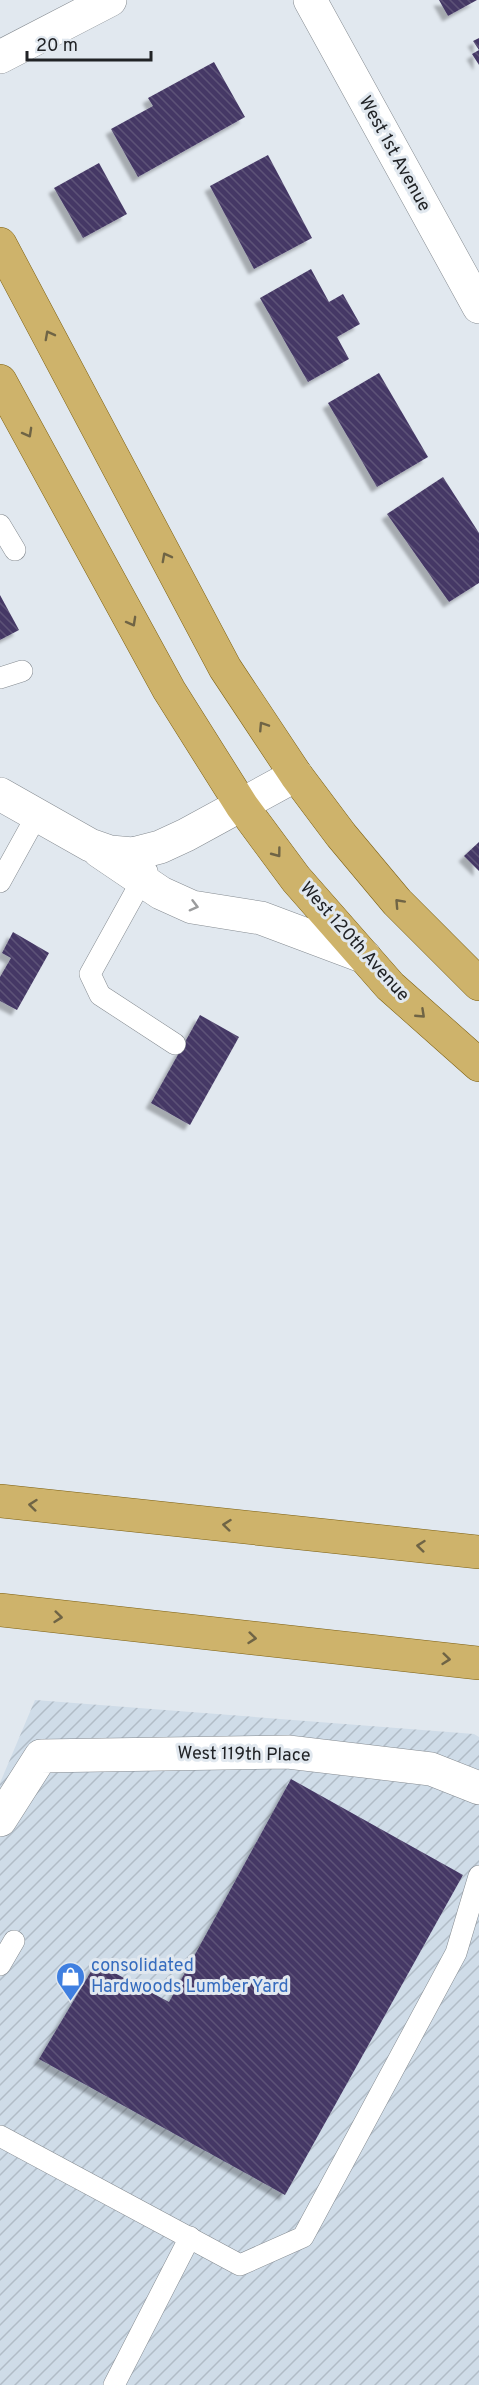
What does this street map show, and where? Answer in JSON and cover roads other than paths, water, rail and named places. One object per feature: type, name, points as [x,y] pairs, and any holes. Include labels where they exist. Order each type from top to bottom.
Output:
[{"type":"main road","points":[[0,244],[225,668],[296,775],[341,835],[397,902],[479,984]]},
{"type":"main road","name":"West 120th Avenue","points":[[0,381],[169,690],[242,806],[296,879],[390,986],[479,1065]]},
{"type":"main road","points":[[0,1501],[479,1552]]},
{"type":"main road","points":[[0,1610],[479,1663]]},
{"type":"street","points":[[0,57],[110,0]]},
{"type":"street","name":"West 1st Avenue","points":[[310,0],[479,307]]},
{"type":"street","points":[[90,845],[110,852],[133,854],[160,847],[242,806],[296,775]]},
{"type":"street","points":[[0,794],[90,845],[161,893],[192,907],[261,918],[365,957]]},
{"type":"street","name":"West 119th Place","points":[[0,1820],[41,1756],[288,1752],[431,1769],[479,1788]]},
{"type":"lane","points":[[0,525],[15,550]]},
{"type":"lane","points":[[0,678],[22,671]]},
{"type":"lane","points":[[0,882],[37,815]]},
{"type":"lane","points":[[160,847],[90,974],[100,995],[174,1044]]},
{"type":"lane","points":[[0,2136],[240,2265],[303,2237],[456,1953],[479,1876]]},
{"type":"lane","points":[[0,1965],[14,1941]]},
{"type":"lane","points":[[114,2385],[190,2237]]},
{"type":"place","name":"consolidated Hardwoods Lumber Yard","points":[[70,2002]]}]
